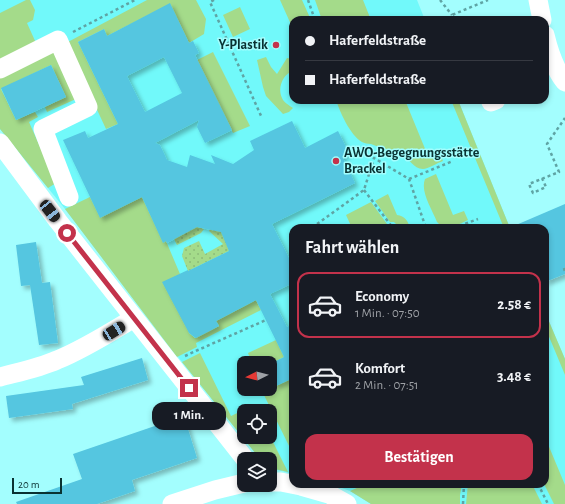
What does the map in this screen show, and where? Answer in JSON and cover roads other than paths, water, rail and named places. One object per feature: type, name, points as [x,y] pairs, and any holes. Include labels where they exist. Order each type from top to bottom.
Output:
[{"type":"street","points":[[538,0],[541,16]]},
{"type":"street","points":[[0,69],[58,40],[88,107],[43,129],[69,197]]},
{"type":"street","points":[[549,52],[556,78]]},
{"type":"street","points":[[0,143],[46,206],[239,452]]},
{"type":"street","points":[[0,377],[57,360],[114,331],[134,318]]},
{"type":"street","points":[[277,482],[289,484]]},
{"type":"street","points":[[172,504],[237,485]]},
{"type":"street","points":[[308,488],[329,494],[347,504]]},
{"type":"place","name":"Y-Plastik","points":[[276,45]]},
{"type":"place","name":"AWO-Begegnungsstätte Brackel","points":[[336,161]]}]
